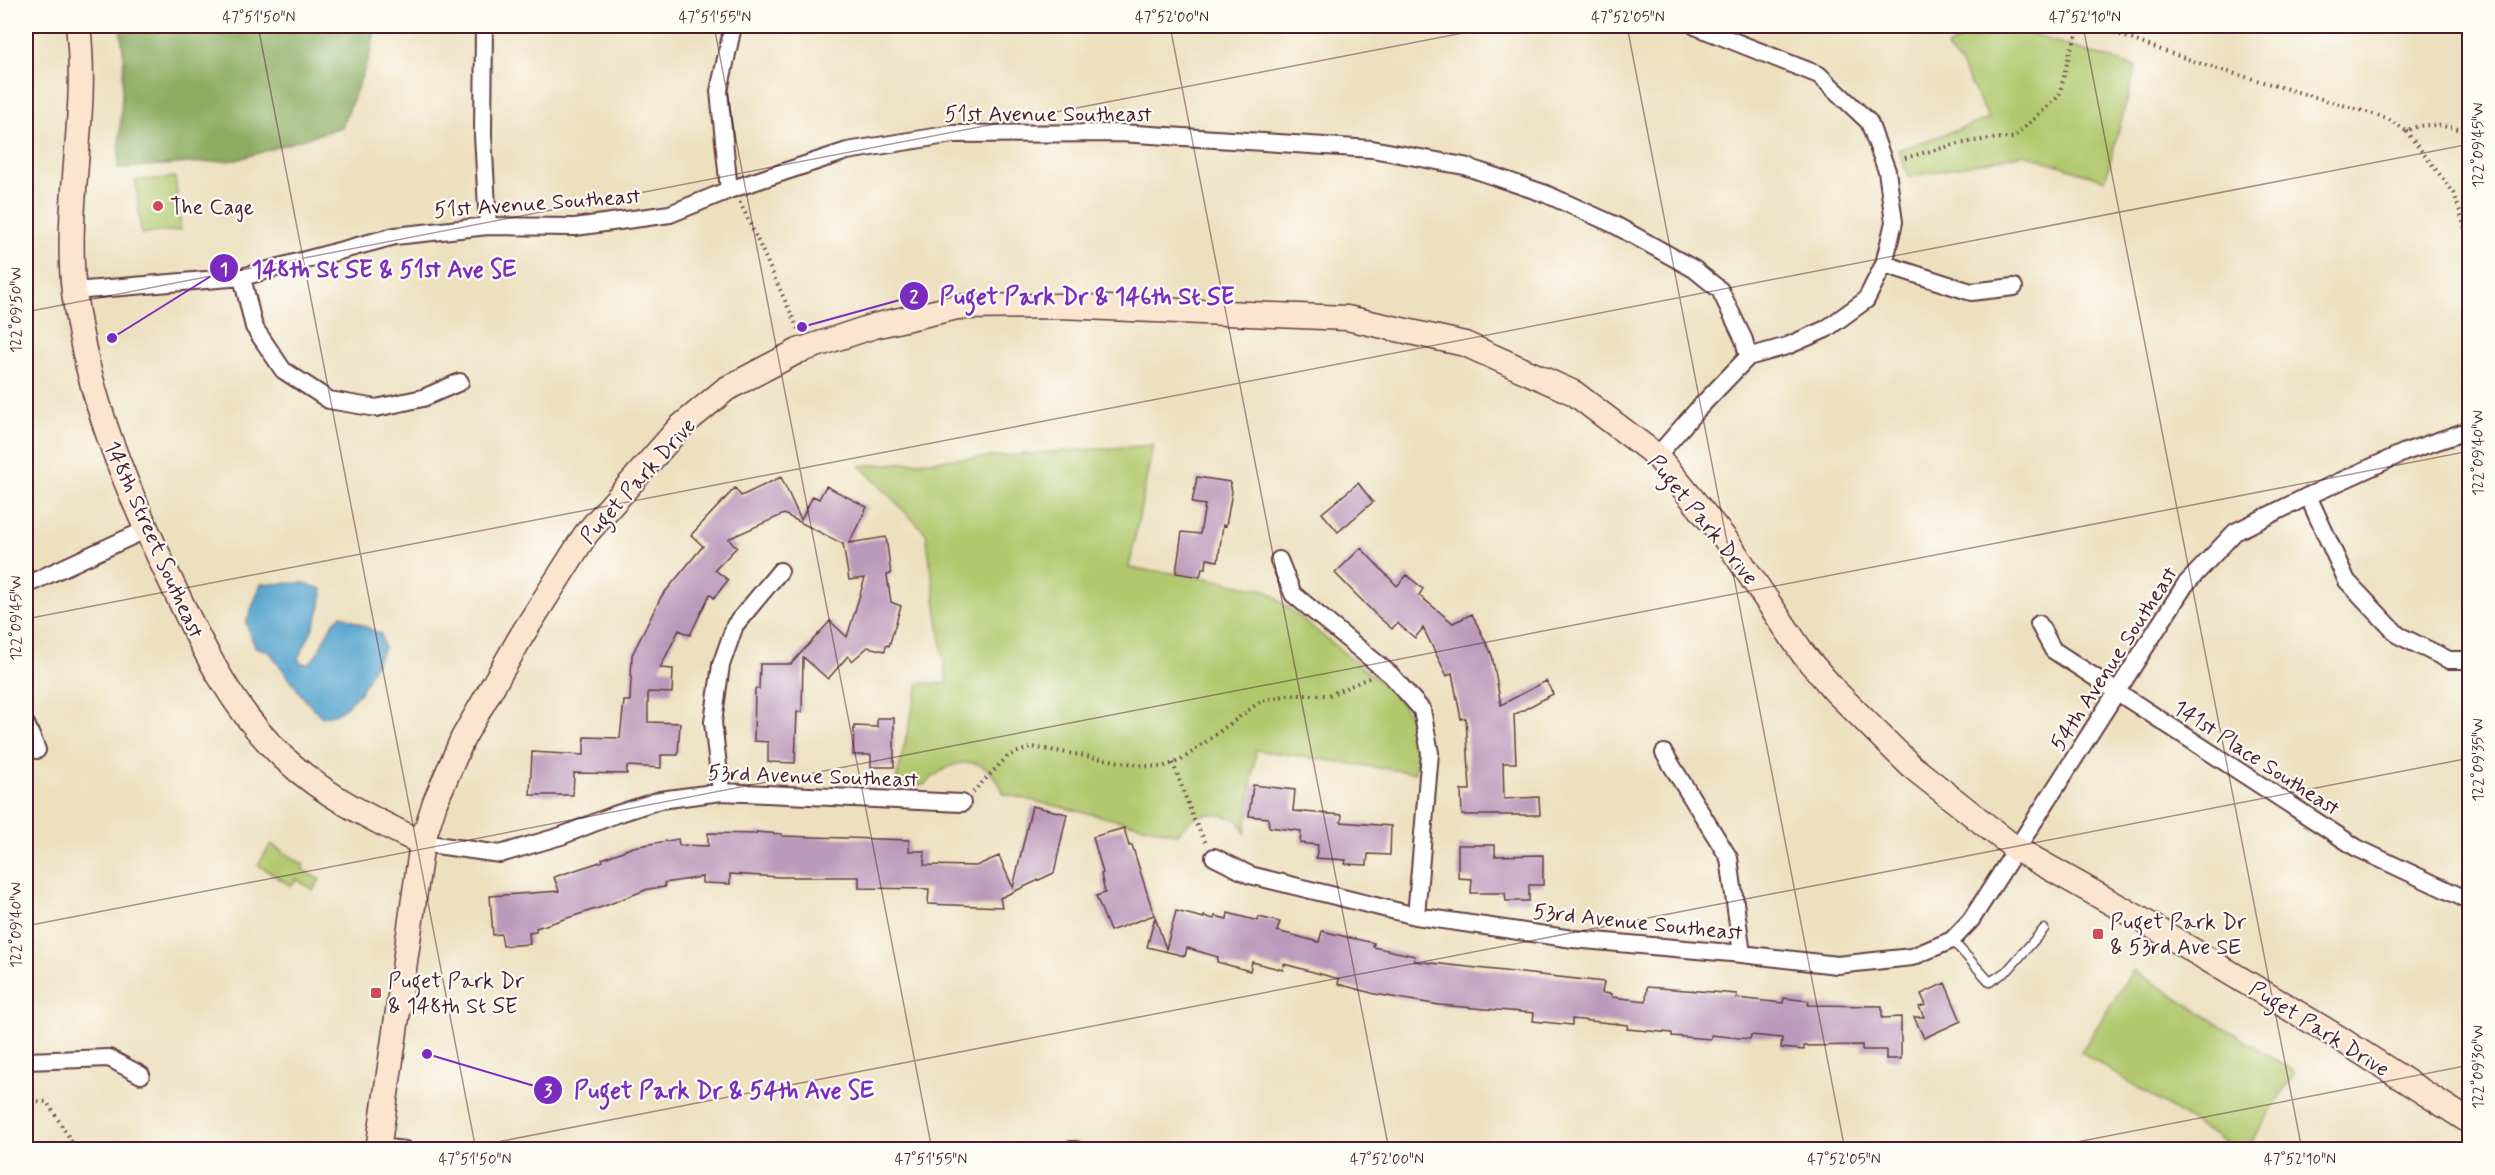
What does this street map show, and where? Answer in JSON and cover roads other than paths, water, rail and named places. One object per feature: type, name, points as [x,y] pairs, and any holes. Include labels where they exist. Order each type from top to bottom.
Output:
[{"type":"street","name":"148th Street Southeast","points":[[78,26],[79,110],[72,214],[74,291],[85,354],[100,414],[122,477],[145,530],[222,680],[246,717],[284,758],[324,791],[359,813],[422,843]]},
{"type":"street","points":[[484,26],[483,135],[488,226]]},
{"type":"street","points":[[732,190],[719,92],[733,26]]},
{"type":"street","points":[[1657,456],[1748,357],[1787,346],[1826,329],[1866,300],[1884,264],[1894,222],[1887,171],[1869,122],[1819,75],[1695,26]]},
{"type":"street","name":"51st Avenue Southeast","points":[[74,291],[242,277],[396,236],[488,226],[575,227],[670,214],[732,190],[847,151],[953,134],[1120,133],[1372,149],[1464,166],[1546,194],[1615,225],[1694,269],[1720,290],[1744,340],[1748,357]]},
{"type":"street","points":[[1884,264],[1971,292],[2014,287]]},
{"type":"street","points":[[242,277],[255,327],[283,370],[329,400],[376,408],[423,398],[460,382]]},
{"type":"street","name":"Puget Park Drive","points":[[378,1148],[422,843],[435,802],[463,738],[522,635],[586,534],[680,427],[726,389],[807,348],[874,326],[957,307],[1072,307],[1347,318],[1465,344],[1574,393],[1657,456],[1726,540],[1804,655],[1835,691],[1911,766],[2016,849],[2152,926],[2339,1038],[2469,1122]]},
{"type":"street","name":"54th Avenue Southeast","points":[[2016,849],[2185,585],[2235,532],[2405,452],[2469,430]]},
{"type":"street","points":[[2308,496],[2348,581],[2398,635],[2449,660],[2469,660]]},
{"type":"street","points":[[26,585],[145,530]]},
{"type":"street","points":[[1279,560],[1293,594],[1385,670],[1422,710],[1430,753],[1416,916]]},
{"type":"street","points":[[721,792],[713,722],[721,665],[735,625],[780,571]]},
{"type":"street","name":"141st Place Southeast","points":[[2039,624],[2053,650],[2356,848],[2469,901]]},
{"type":"street","points":[[26,724],[37,750]]},
{"type":"street","points":[[1664,753],[1729,858],[1742,954]]},
{"type":"street","name":"53rd Avenue Southeast","points":[[422,843],[500,854],[561,836],[660,800],[721,792],[962,803]]},
{"type":"street","name":"53rd Avenue Southeast","points":[[1214,857],[1250,875],[1416,916],[1573,939],[1837,965],[1912,957],[1952,940],[1971,920],[2016,849]]},
{"type":"street","points":[[26,1061],[109,1058],[141,1075]]},
{"type":"street","points":[[378,1148],[405,1149]]},
{"type":"street","points":[[1071,1149],[1076,1149]]},
{"type":"lane","points":[[1952,940],[1990,982],[2008,970],[2044,929]]},
{"type":"water","points":[[304,583],[322,589],[322,597],[314,624],[298,658],[301,663],[308,664],[313,659],[330,628],[341,615],[381,634],[384,648],[359,694],[340,712],[322,717],[306,701],[269,651],[255,647],[246,623],[261,584]]},
{"type":"place","name":"The Cage","points":[[158,206]]},
{"type":"place","name":"Puget Park Dr & 146th St SE","points":[[802,327]]},
{"type":"place","name":"148th St SE & 51st Ave SE","points":[[112,338]]},
{"type":"place","name":"Puget Park Dr & 53rd Ave SE","points":[[2098,934]]},
{"type":"place","name":"Puget Park Dr & 148th St SE","points":[[376,993]]},
{"type":"place","name":"Puget Park Dr & 54th Ave SE","points":[[427,1054]]}]
